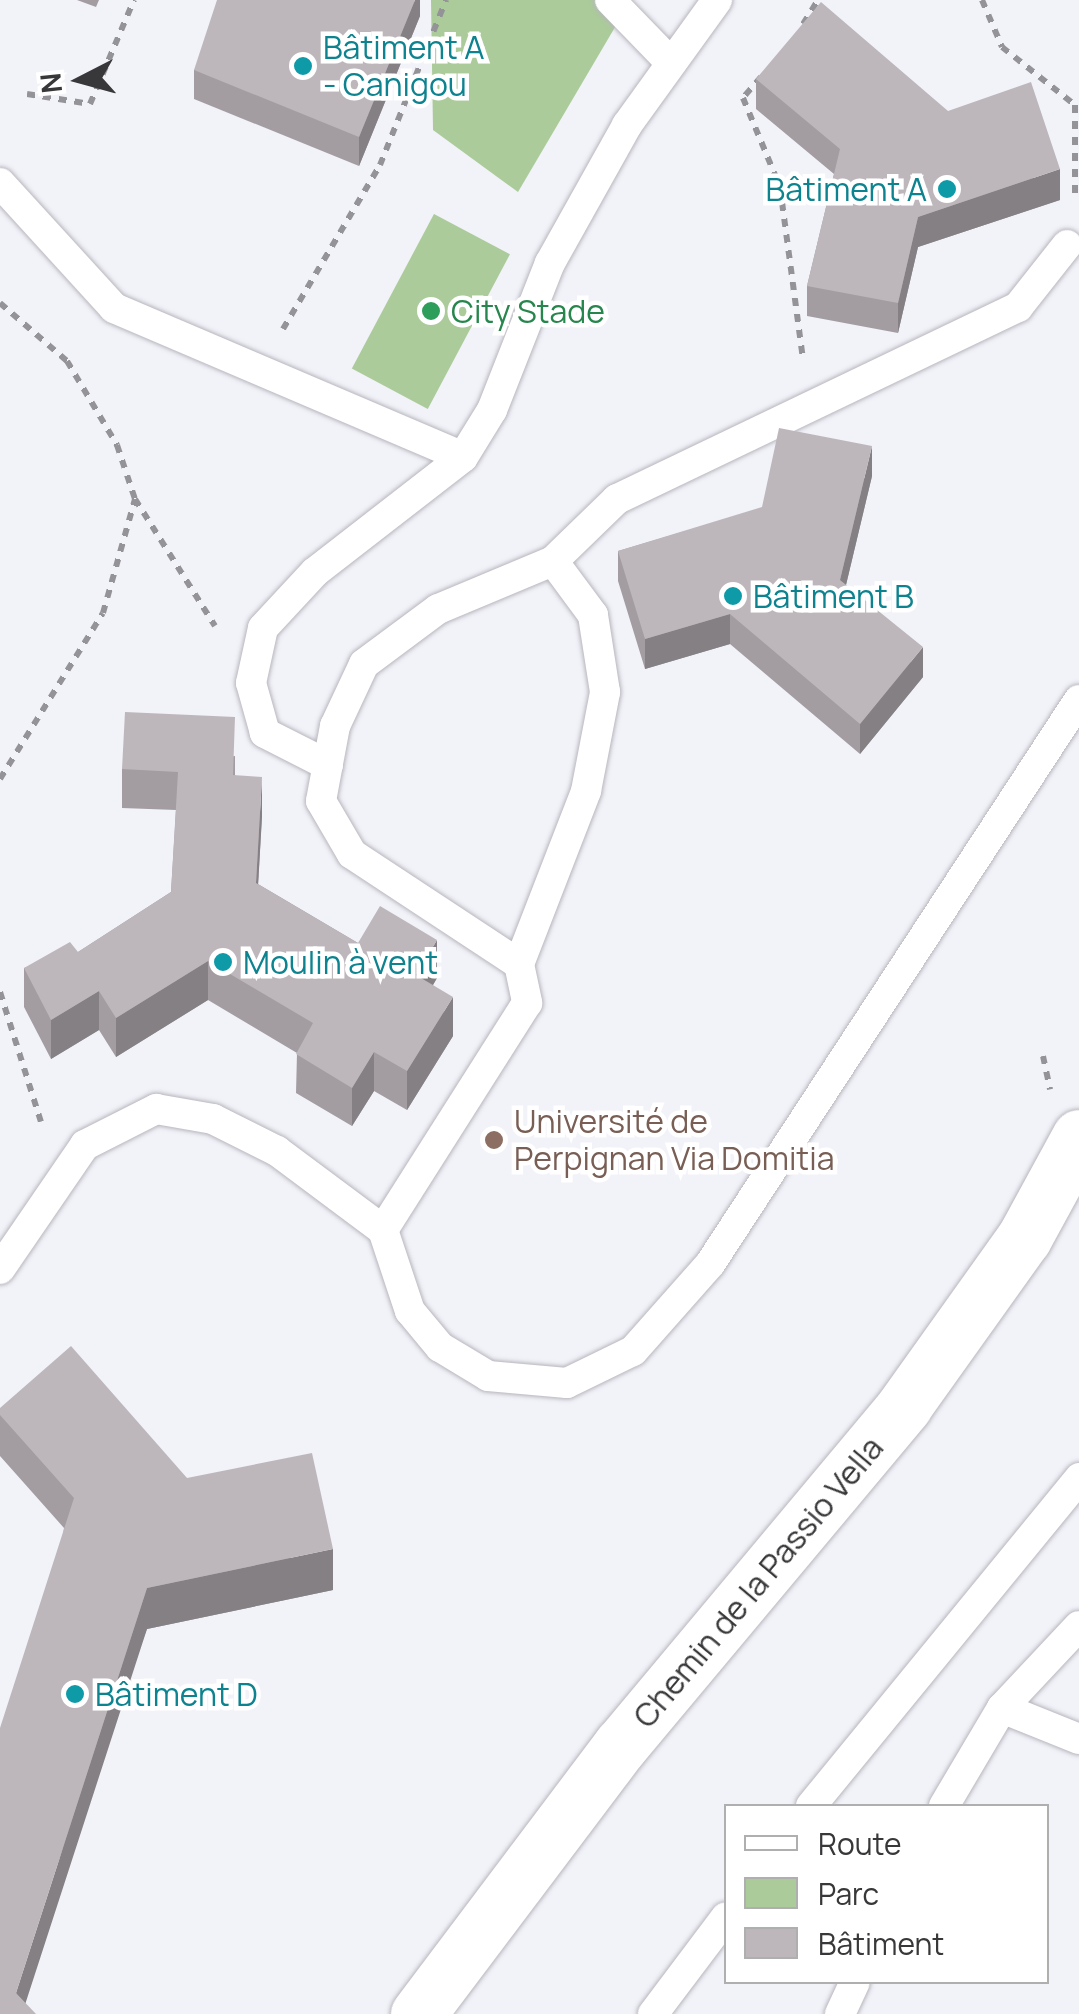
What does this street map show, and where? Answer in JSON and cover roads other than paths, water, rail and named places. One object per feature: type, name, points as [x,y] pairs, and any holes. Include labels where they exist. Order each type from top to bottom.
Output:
[{"type":"street","name":"Chemin de la Passio Vella","points":[[418,2014],[620,1746],[904,1406],[1024,1238],[1079,1137]]},
{"type":"lane","points":[[610,0],[670,62]]},
{"type":"lane","points":[[328,765],[264,733],[251,683],[263,628],[315,572],[463,456],[492,410],[550,263],[670,62],[716,0]]},
{"type":"lane","points":[[0,183],[114,308],[463,456]]},
{"type":"lane","points":[[518,964],[352,854],[321,801],[328,765],[364,664],[438,609],[553,561],[617,498],[808,400],[927,355],[1018,307],[1068,244]]},
{"type":"lane","points":[[383,1230],[527,1003],[518,964],[586,791],[605,692],[594,615],[553,561]]},
{"type":"lane","points":[[0,1269],[85,1145],[156,1109],[212,1119],[277,1150],[383,1230],[410,1312],[440,1347],[488,1376],[567,1383],[633,1351],[710,1264],[1079,700]]},
{"type":"lane","points":[[813,1804],[1079,1478]]},
{"type":"lane","points":[[945,1804],[1002,1708],[1079,1626]]},
{"type":"lane","points":[[1002,1708],[1079,1739]]},
{"type":"lane","points":[[653,2014],[724,1919]]},
{"type":"lane","points":[[840,2014],[853,1984]]},
{"type":"place","name":"Bâtiment A - Canigou","points":[[303,66]]},
{"type":"place","name":"Bâtiment A","points":[[947,189]]},
{"type":"place","name":"City Stade","points":[[431,311]]},
{"type":"place","name":"Bâtiment B","points":[[733,596]]},
{"type":"place","name":"Moulin à vent","points":[[223,962]]},
{"type":"place","name":"Université de Perpignan Via Domitia","points":[[494,1140]]},
{"type":"place","name":"Bâtiment D","points":[[75,1694]]}]
